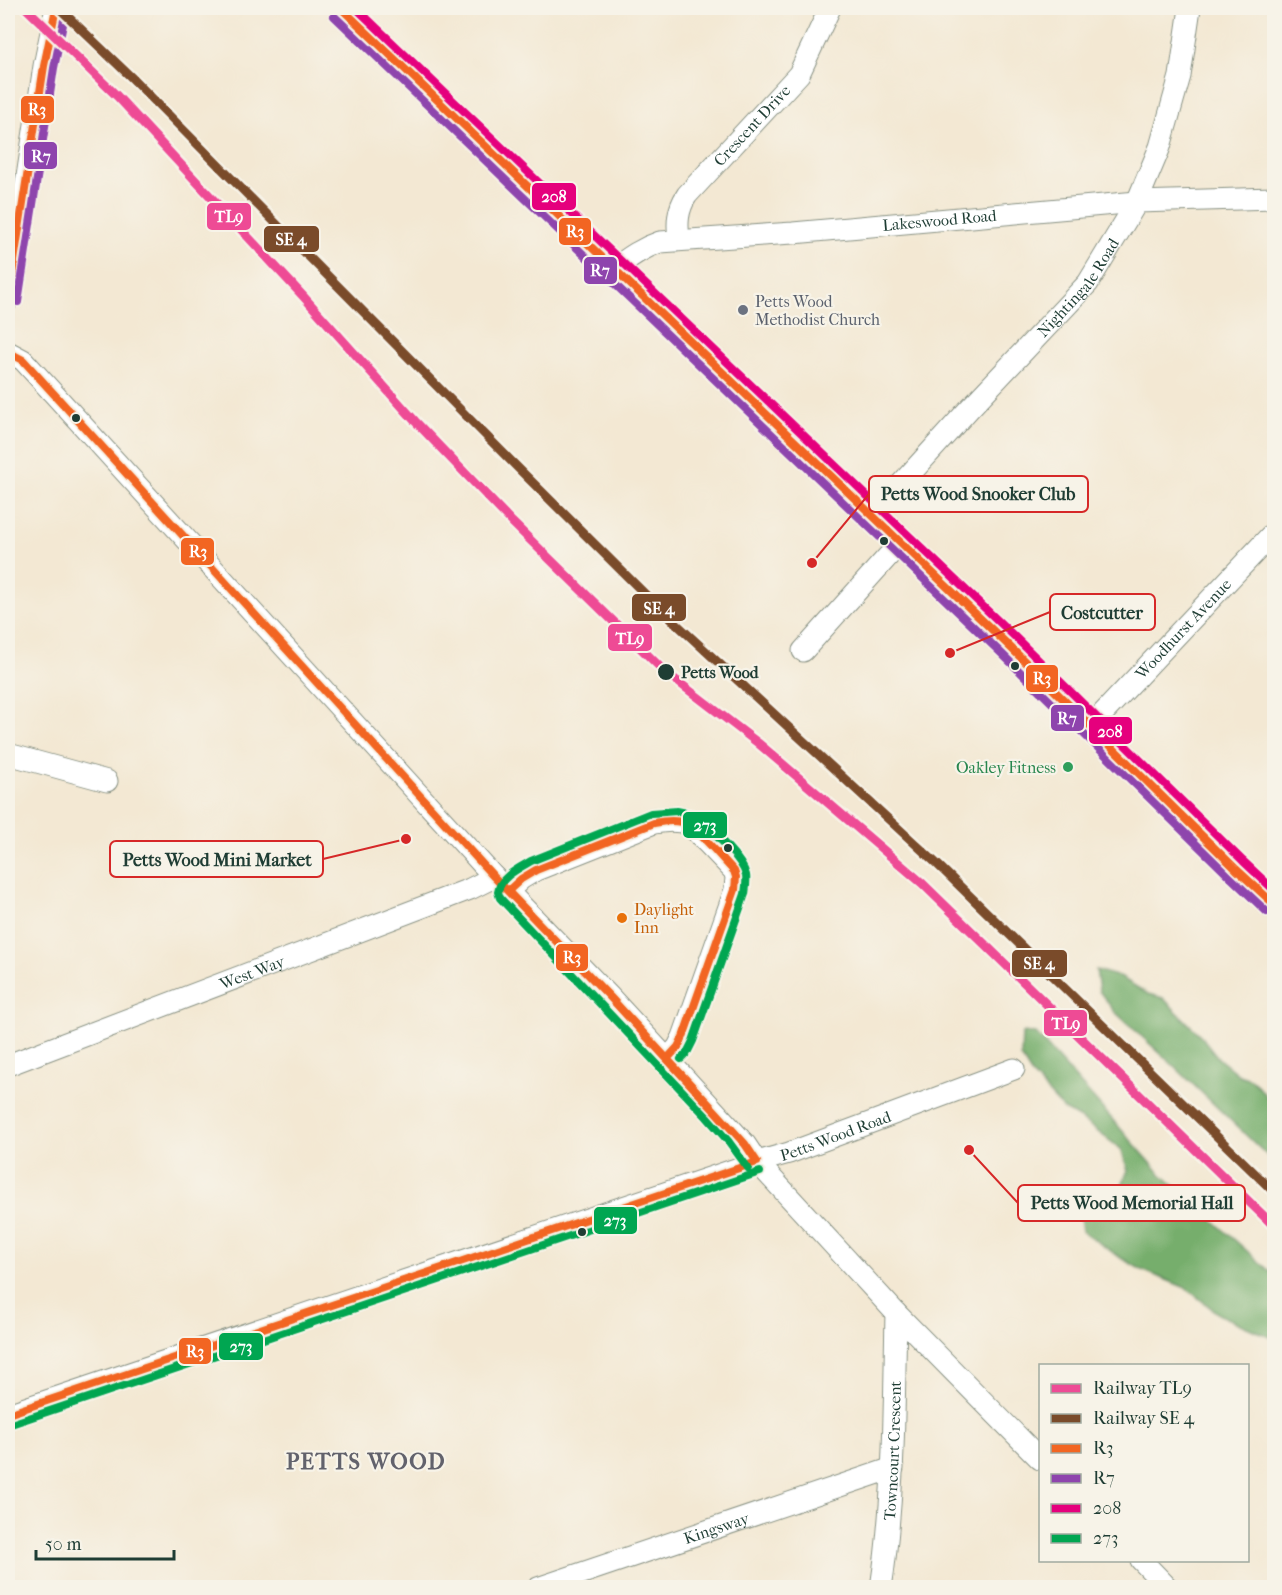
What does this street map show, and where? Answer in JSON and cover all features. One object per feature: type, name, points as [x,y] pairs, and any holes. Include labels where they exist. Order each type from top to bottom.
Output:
[{"type":"street","points":[[8,300],[42,78],[56,8]]},
{"type":"street","points":[[341,8],[1275,904]]},
{"type":"street","name":"Crescent Drive","points":[[679,240],[681,204],[799,74],[830,8]]},
{"type":"street","name":"Nightingale Road","points":[[872,516],[1088,283],[1137,202],[1160,147],[1180,76],[1190,8]]},
{"type":"street","name":"Lakeswood Road","points":[[614,269],[632,255],[660,242],[793,233],[1137,202],[1275,198]]},
{"type":"street","points":[[8,352],[23,360],[501,884],[610,997],[745,1144],[757,1162],[896,1312],[1039,1457]]},
{"type":"street","name":"Woodhurst Avenue","points":[[1091,726],[1275,532]]},
{"type":"street","points":[[802,651],[900,543]]},
{"type":"street","points":[[8,754],[107,781]]},
{"type":"street","name":"West Way","points":[[8,1065],[459,893],[521,879],[536,870],[654,823],[670,820],[688,824],[731,867],[736,877],[735,890],[683,1037],[678,1047],[667,1059]]},
{"type":"street","name":"Petts Wood Road","points":[[8,1414],[789,1153],[1014,1069]]},
{"type":"street","name":"Towncourt Crescent","points":[[881,1587],[893,1468],[896,1312]]},
{"type":"street","name":"Kingsway","points":[[538,1587],[893,1468]]},
{"type":"street","points":[[1143,1562],[1168,1587]]},
{"type":"green space","points":[[1096,970],[1120,977],[1148,994],[1163,998],[1201,1036],[1219,1059],[1258,1086],[1274,1106],[1274,1162],[1114,1011],[1099,991]]},
{"type":"green space","points":[[1022,1033],[1036,1034],[1160,1173],[1274,1275],[1274,1339],[1220,1315],[1186,1288],[1142,1270],[1082,1231],[1079,1209],[1097,1196],[1120,1190],[1128,1170],[1121,1149],[1063,1109],[1032,1075],[1021,1057]]},
{"type":"rail line","name":"TL9","points":[[26,8],[117,96],[303,296],[415,421],[512,522],[664,671],[758,743],[922,883],[1274,1226]]},
{"type":"transit line","name":"R3","points":[[8,300],[44,66],[56,8]]},
{"type":"transit line","points":[[59,8],[131,77],[657,606],[936,863],[1274,1192]]},
{"type":"transit line","name":"R3","points":[[341,8],[1006,643],[1274,904]]},
{"type":"transit line","name":"208","points":[[356,8],[1013,635],[1274,890]]},
{"type":"transit line","name":"R7","points":[[18,302],[54,68],[66,10]]},
{"type":"transit line","name":"R7","points":[[334,16],[999,651],[1267,912]]},
{"type":"transit line","name":"R3","points":[[8,352],[23,360],[494,877],[610,997],[715,1111],[745,1144],[757,1162]]},
{"type":"transit line","name":"273","points":[[681,1059],[693,1041],[745,894],[746,875],[738,860],[724,844],[692,814],[677,811],[651,813],[531,861],[506,877],[498,892],[500,898],[707,1117],[748,1168]]},
{"type":"transit line","name":"R3","points":[[508,891],[521,879],[536,870],[654,823],[679,821],[697,831],[734,871],[735,890],[683,1037],[678,1047],[667,1059]]},
{"type":"transit line","name":"R3","points":[[8,1414],[757,1162]]},
{"type":"transit line","name":"273","points":[[11,1424],[760,1172]]},
{"type":"place","name":"Petts Wood Methodist Church","points":[[743,310]]},
{"type":"place","name":"Petts Wood Snooker Club","points":[[812,563]]},
{"type":"place","name":"Costcutter","points":[[950,653]]},
{"type":"place","name":"Petts Wood","points":[[666,672]]},
{"type":"place","name":"Oakley Fitness","points":[[1068,767]]},
{"type":"place","name":"Petts Wood Mini Market","points":[[406,839]]},
{"type":"place","name":"Daylight Inn","points":[[622,918]]},
{"type":"place","name":"Petts Wood Memorial Hall","points":[[969,1150]]},
{"type":"district","name":"PETTS WOOD","points":[[366,1462]]}]
